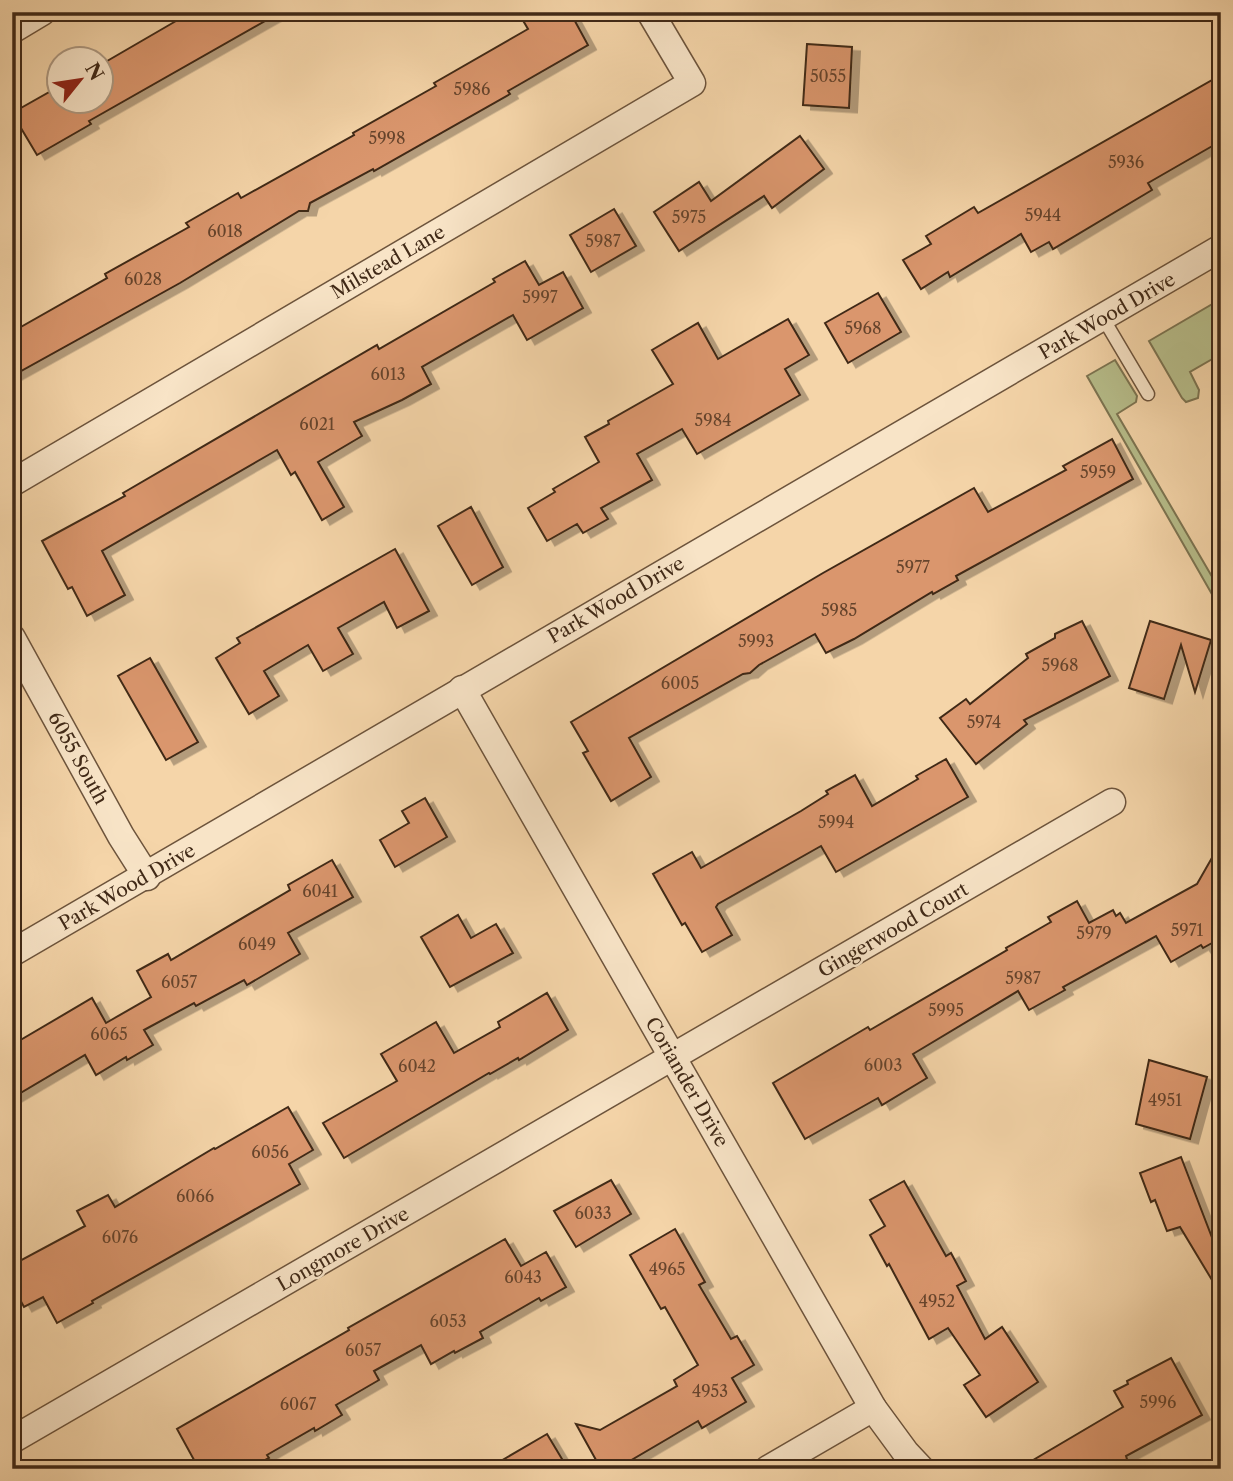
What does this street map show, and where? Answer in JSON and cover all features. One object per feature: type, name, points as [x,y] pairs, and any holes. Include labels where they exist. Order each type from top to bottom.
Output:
[{"type":"street","points":[[12,30],[42,12]]},
{"type":"street","name":"Milstead Lane","points":[[12,483],[692,83],[650,12]]},
{"type":"street","name":"Park Wood Drive","points":[[12,953],[147,877],[462,689],[1221,248]]},
{"type":"street","name":"6055 South","points":[[12,638],[121,836],[147,877]]},
{"type":"street","name":"Coriander Drive","points":[[462,689],[873,1408],[921,1469]]},
{"type":"street","name":"Gingerwood Court","points":[[674,1057],[1112,802]]},
{"type":"street","name":"Longmore Drive","points":[[12,1440],[674,1057]]},
{"type":"street","points":[[768,1469],[873,1408]]},
{"type":"lane","points":[[1103,318],[1148,394]]},
{"type":"green space","points":[[1221,299],[1221,354],[1190,372],[1199,390],[1198,398],[1186,402],[1149,341]]},
{"type":"green space","points":[[1115,360],[1137,396],[1136,402],[1117,414],[1221,592],[1221,610],[1087,376]]},
{"type":"building","points":[[171,12],[281,12],[116,106],[116,56],[176,21]]},
{"type":"building","points":[[518,12],[570,12],[588,45],[508,91],[510,94],[374,171],[373,169],[310,203],[308,211],[299,211],[180,283],[12,376],[12,332],[107,278],[105,274],[189,227],[186,223],[238,193],[241,198],[354,135],[353,133],[436,86],[434,83],[528,29]]},
{"type":"building","points":[[807,44],[852,47],[849,108],[803,105]]},
{"type":"building","points":[[1221,75],[1221,141],[1148,183],[1152,190],[1053,249],[1049,242],[1031,252],[1021,234],[950,277],[948,272],[921,289],[903,260],[931,244],[926,236],[974,207],[978,213]]},
{"type":"building","points":[[46,94],[46,116],[98,116],[89,121],[91,124],[37,155],[12,113]]},
{"type":"building","points":[[800,136],[824,169],[772,208],[764,196],[679,251],[654,212],[699,182],[711,201]]},
{"type":"building","points":[[614,209],[636,246],[591,272],[570,235]]},
{"type":"building","points":[[525,261],[539,285],[563,272],[583,308],[527,340],[513,315],[422,367],[431,384],[354,422],[362,436],[318,462],[344,507],[322,520],[295,472],[291,475],[277,450],[102,551],[125,595],[87,616],[72,587],[68,589],[42,541],[125,496],[123,493],[377,345],[379,349],[495,282],[493,279]]},
{"type":"building","points":[[878,293],[901,332],[848,363],[825,323]]},
{"type":"building","points":[[788,319],[809,355],[785,369],[800,395],[697,454],[682,429],[637,454],[652,480],[601,508],[608,519],[583,533],[577,524],[547,541],[528,508],[555,492],[553,489],[599,462],[585,437],[673,384],[652,350],[698,323],[718,359]]},
{"type":"building","points":[[1112,439],[1133,479],[956,576],[958,580],[933,594],[932,592],[854,639],[826,653],[815,634],[759,665],[750,673],[743,674],[629,738],[651,777],[611,801],[583,753],[588,751],[571,722],[823,573],[974,488],[988,512],[1066,470],[1063,466]]},
{"type":"building","points":[[471,507],[503,567],[472,585],[438,526]]},
{"type":"building","points":[[395,549],[429,611],[397,628],[384,602],[338,628],[353,654],[323,671],[308,645],[264,671],[279,696],[249,714],[216,658],[240,643],[237,638]]},
{"type":"building","points":[[1082,621],[1110,676],[1024,720],[1027,724],[976,764],[940,718],[966,699],[970,704],[1028,658],[1026,654],[1055,638],[1055,634]]},
{"type":"building","points":[[1150,621],[1211,640],[1195,692],[1181,645],[1164,699],[1129,688]]},
{"type":"building","points":[[150,658],[198,742],[166,760],[118,676]]},
{"type":"building","points":[[946,759],[968,797],[836,872],[821,846],[718,904],[716,907],[732,935],[702,952],[685,923],[682,925],[653,874],[692,852],[701,868],[801,811],[828,794],[826,791],[855,775],[872,806]]},
{"type":"building","points":[[425,798],[447,837],[395,867],[380,840],[409,823],[402,811]]},
{"type":"building","points":[[1221,842],[1221,938],[1203,948],[1201,945],[1171,962],[1156,936],[1063,987],[1065,990],[1029,1010],[1018,991],[913,1054],[927,1078],[882,1105],[878,1098],[805,1139],[773,1083],[1007,950],[1006,948],[1051,922],[1048,917],[1077,901],[1089,923],[1113,910],[1116,916],[1120,913],[1126,923],[1197,884]]},
{"type":"building","points":[[332,860],[353,897],[288,933],[300,954],[247,985],[244,980],[144,1030],[153,1045],[127,1060],[126,1057],[96,1075],[85,1055],[12,1098],[12,1045],[92,998],[106,1023],[151,997],[137,971],[168,954],[171,960],[290,890],[288,885]]},
{"type":"building","points":[[458,915],[471,938],[496,924],[513,953],[450,987],[421,937]]},
{"type":"building","points":[[547,993],[568,1030],[344,1158],[323,1123],[397,1081],[381,1054],[436,1022],[454,1053],[500,1027],[498,1022]]},
{"type":"building","points":[[1149,1060],[1207,1077],[1190,1139],[1136,1124]]},
{"type":"building","points":[[288,1107],[313,1150],[289,1164],[300,1184],[57,1323],[43,1297],[24,1307],[12,1285],[12,1265],[85,1226],[77,1211],[108,1195],[115,1207]]},
{"type":"building","points":[[1181,1157],[1221,1261],[1221,1282],[1215,1285],[1180,1227],[1167,1231],[1155,1200],[1151,1202],[1140,1173]]},
{"type":"building","points":[[611,1180],[631,1214],[576,1247],[554,1211]]},
{"type":"building","points":[[904,1181],[946,1256],[951,1253],[966,1281],[957,1286],[985,1339],[1002,1327],[1038,1382],[986,1417],[964,1385],[980,1375],[948,1328],[929,1339],[889,1264],[887,1266],[870,1235],[885,1226],[870,1200]]},
{"type":"building","points":[[675,1229],[705,1282],[699,1285],[731,1339],[737,1336],[754,1365],[732,1378],[746,1402],[702,1428],[698,1421],[616,1469],[601,1469],[576,1424],[600,1430],[677,1386],[674,1380],[698,1365],[665,1307],[661,1309],[630,1255]]},
{"type":"building","points":[[505,1239],[521,1266],[546,1252],[566,1287],[541,1301],[539,1298],[480,1332],[483,1338],[431,1364],[421,1345],[374,1371],[379,1380],[336,1405],[342,1415],[267,1455],[269,1458],[249,1469],[199,1469],[177,1429]]},
{"type":"building","points":[[1171,1358],[1202,1415],[1126,1456],[1127,1459],[1111,1469],[1018,1469],[1123,1407],[1114,1391],[1128,1384],[1127,1381]]},
{"type":"building","points":[[547,1434],[568,1469],[487,1469]]}]
